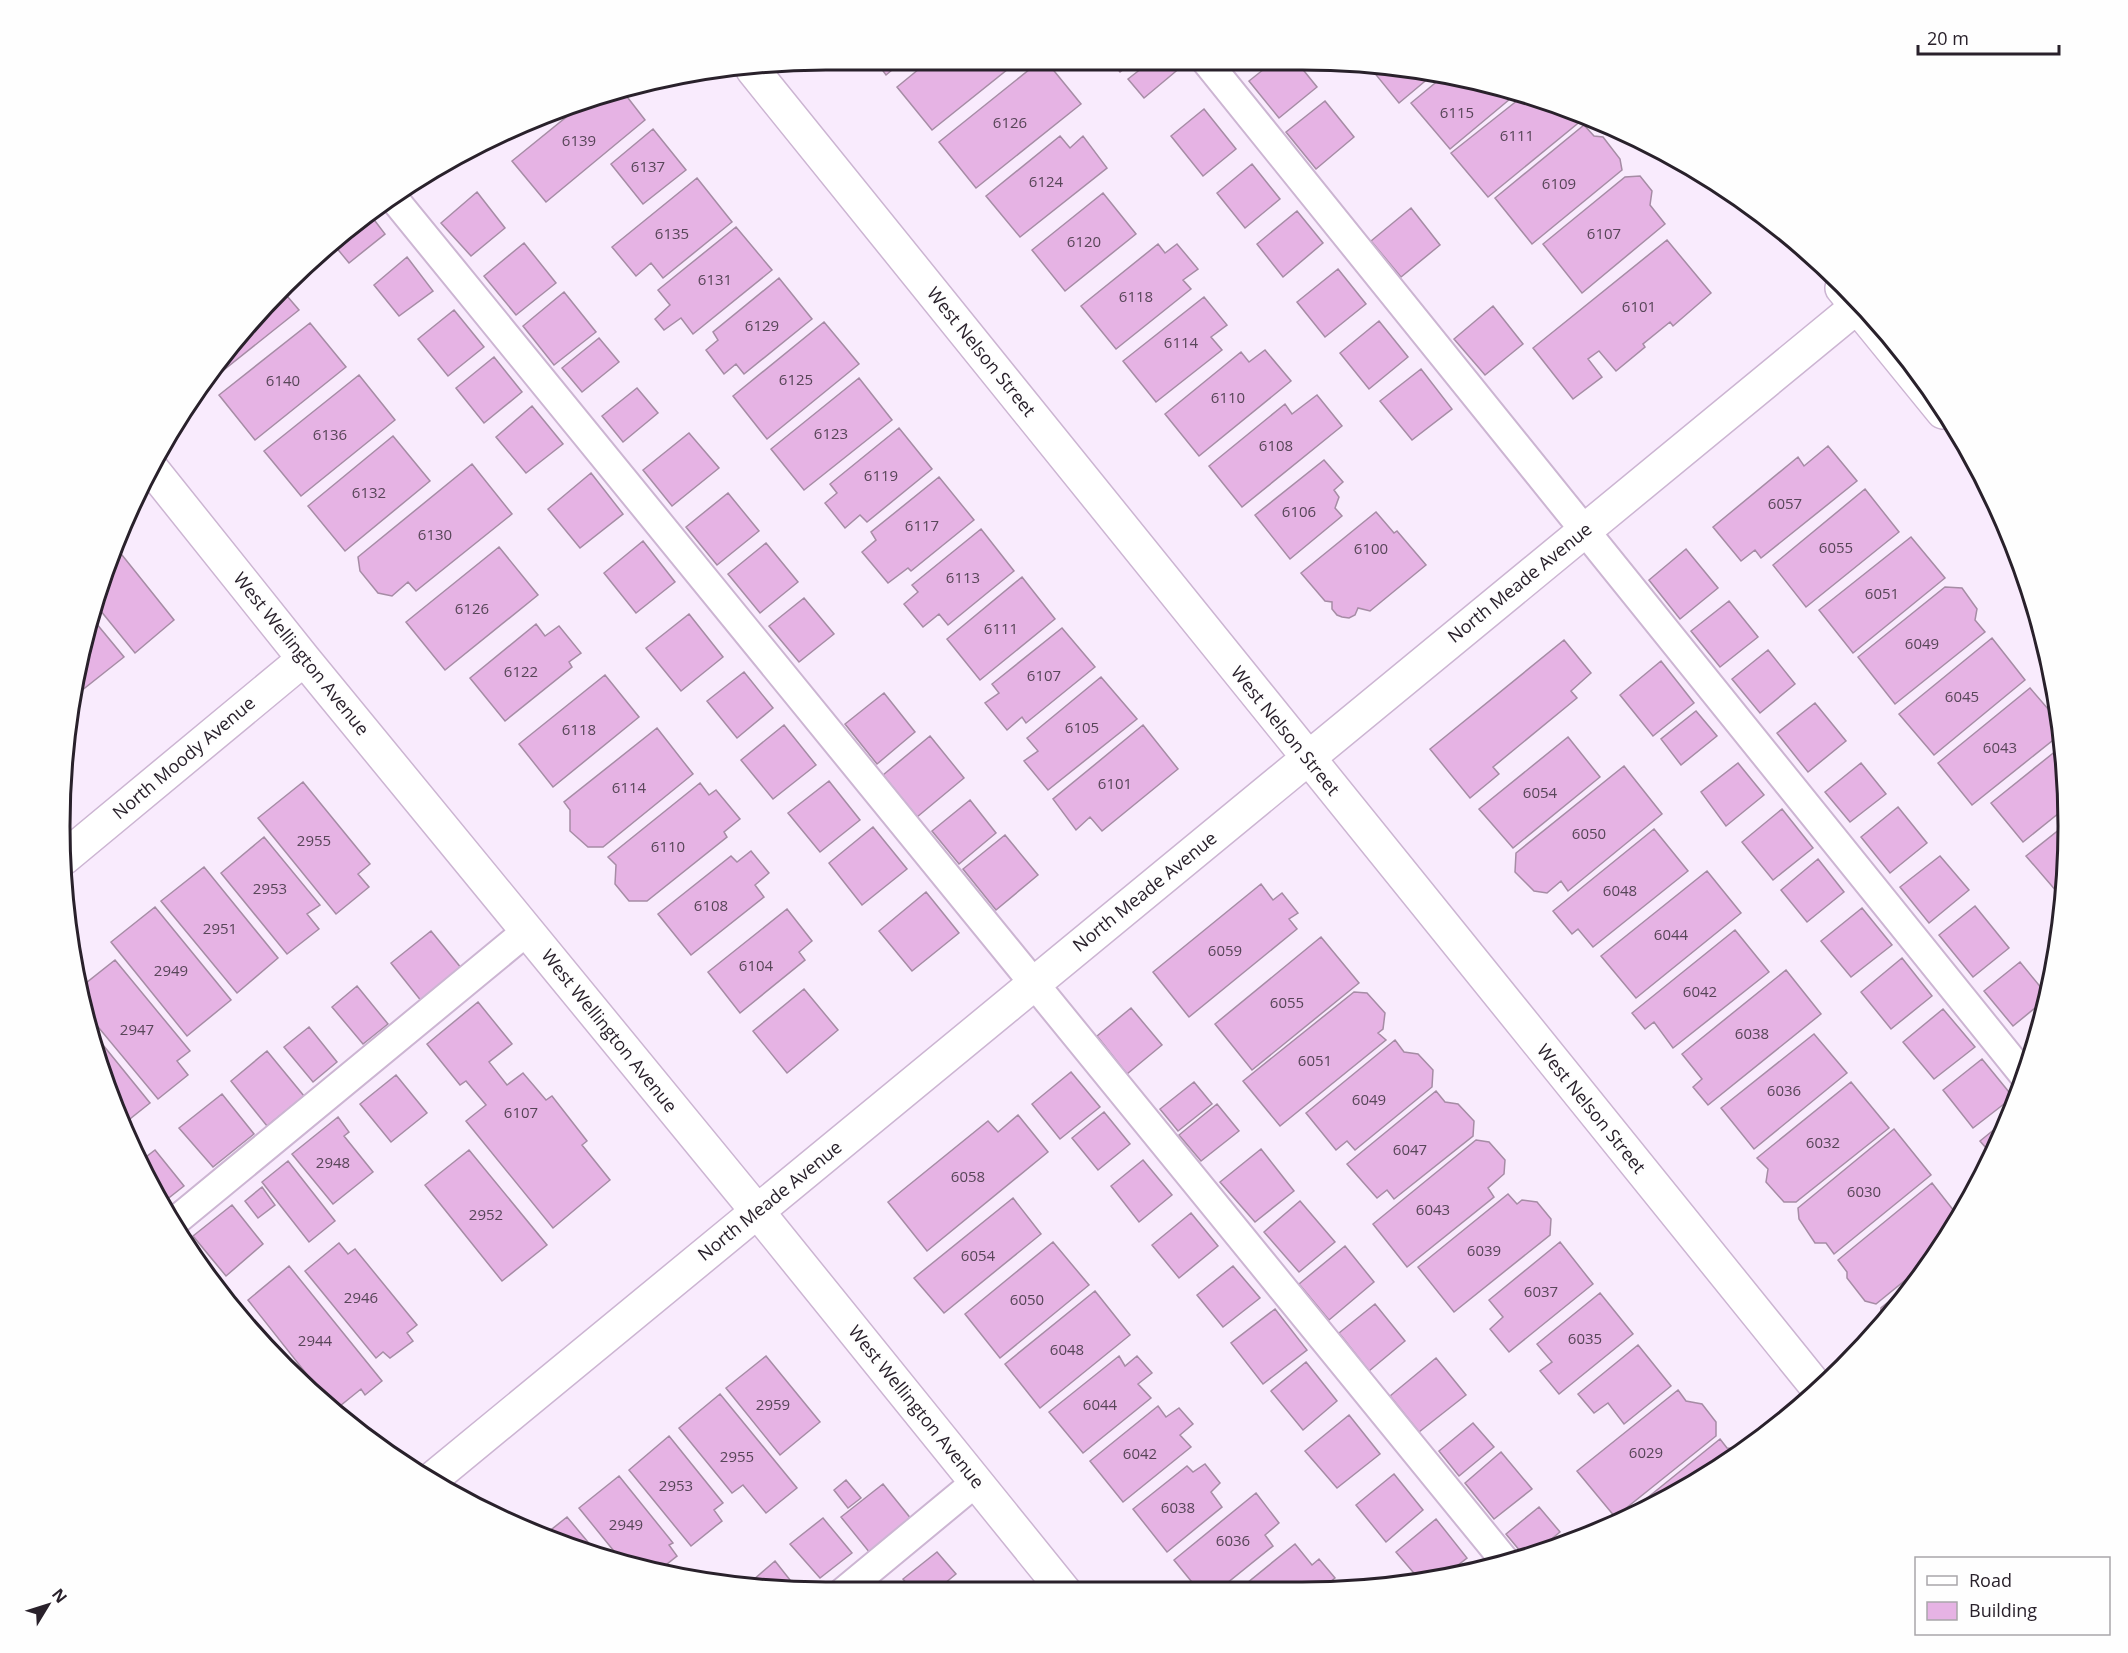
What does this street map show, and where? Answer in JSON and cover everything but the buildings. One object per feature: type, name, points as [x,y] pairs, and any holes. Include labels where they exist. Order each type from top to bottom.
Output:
[{"type":"street","name":"West Nelson Street","points":[[756,74],[1813,1383]]},
{"type":"street","name":"North Meade Avenue","points":[[438,1475],[1585,530],[1847,304]]},
{"type":"street","name":"West Wellington Avenue","points":[[157,475],[304,659],[758,1211],[1057,1582]]},
{"type":"street","name":"North Moody Avenue","points":[[71,852],[304,659]]},
{"type":"lane","points":[[1214,71],[2018,1067]]},
{"type":"lane","points":[[398,204],[1501,1556]]},
{"type":"lane","points":[[180,1217],[527,931]]},
{"type":"lane","points":[[855,1582],[976,1482]]}]
